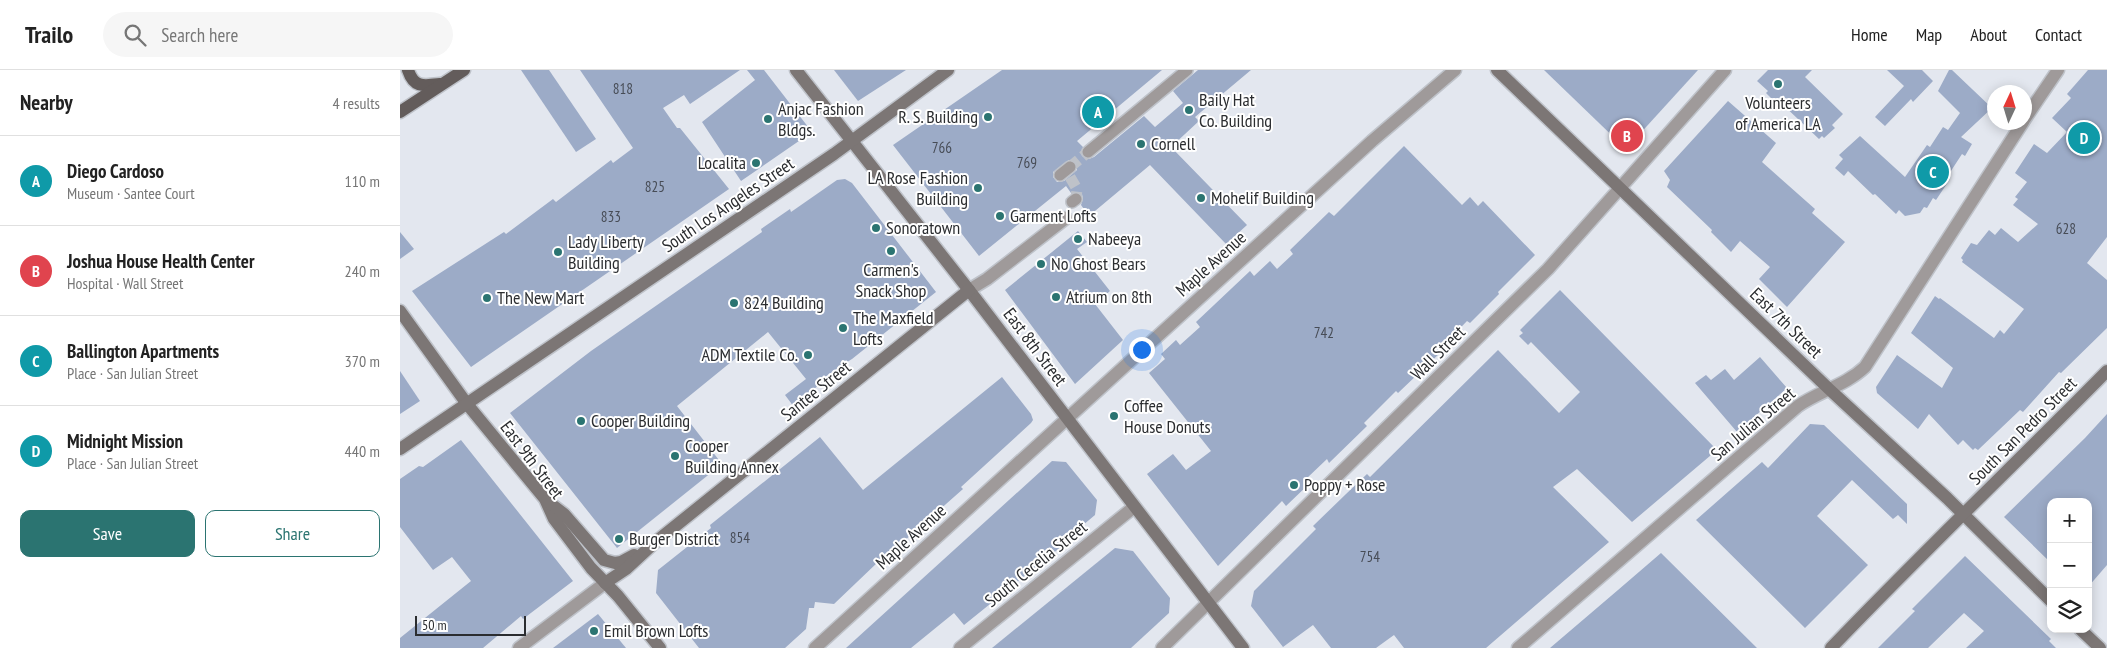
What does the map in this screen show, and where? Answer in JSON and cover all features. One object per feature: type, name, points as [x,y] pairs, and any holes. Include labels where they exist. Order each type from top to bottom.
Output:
[{"type":"main road","points":[[408,70],[411,78],[418,84],[426,86],[442,84]]},
{"type":"main road","points":[[400,112],[464,70]]},
{"type":"main road","name":"East 8th Street","points":[[796,70],[1068,418],[1242,648]]},
{"type":"main road","name":"South Los Angeles Street","points":[[400,449],[852,142],[948,70]]},
{"type":"main road","name":"East 7th Street","points":[[1497,70],[2047,596]]},
{"type":"main road","name":"Santee Street","points":[[605,583],[626,569],[653,544],[969,290]]},
{"type":"main road","name":"East 9th Street","points":[[400,311],[467,404],[545,499],[554,520],[591,568],[660,648]]},
{"type":"main road","name":"South San Pedro Street","points":[[1830,648],[2107,371]]},
{"type":"main road","points":[[545,499],[564,514],[604,560],[615,563],[621,562],[653,544]]},
{"type":"main road","points":[[2084,633],[2100,648]]},
{"type":"street","points":[[1088,152],[1187,70]]},
{"type":"street","name":"Maple Avenue","points":[[815,648],[1372,141],[1455,70]]},
{"type":"street","name":"Wall Street","points":[[1162,648],[1548,269],[1725,70]]},
{"type":"street","name":"San Julian Street","points":[[2032,109],[2058,70]]},
{"type":"street","name":"San Julian Street","points":[[1518,648],[1798,406],[1855,376],[1865,367],[2018,130]]},
{"type":"street","name":"Santee Street","points":[[969,290],[987,279],[1066,218]]},
{"type":"street","name":"South Cecelia Street","points":[[960,648],[1134,507]]},
{"type":"street","name":"Santee Street","points":[[519,648],[605,583]]},
{"type":"building","points":[[521,70],[549,70],[596,139],[576,152]]},
{"type":"building","points":[[580,70],[740,70],[690,104],[684,95],[663,108],[677,128],[680,128],[729,189],[471,367],[412,291],[504,232],[506,234],[553,199],[556,202],[611,160],[613,163],[633,148]]},
{"type":"building","name":"Anjac Fashion Bldgs.","points":[[747,70],[764,70],[812,132],[741,181],[702,122],[755,80]]},
{"type":"building","points":[[834,70],[906,70],[858,101]]},
{"type":"building","points":[[1002,70],[1162,70],[1077,141],[1083,147],[1082,156],[1089,159],[1094,157],[1144,116],[1155,127],[1183,103],[1173,91],[1198,70],[1251,70],[1195,117],[1199,121],[1171,147],[1247,225],[1226,244],[1150,165],[1089,216],[1081,205],[1082,194],[1071,193],[1066,186],[979,256],[893,145]],"holes":[[[1069,160],[1076,163],[1077,170],[1064,181],[1057,182],[1053,177],[1053,172]]]},
{"type":"building","points":[[1544,70],[1698,70],[1626,149]]},
{"type":"building","points":[[1768,70],[1812,70],[1805,77],[1843,114],[1832,125],[1835,128],[1824,138],[1822,136],[1819,139],[1779,101],[1777,104],[1766,93],[1768,91],[1757,81]]},
{"type":"building","points":[[1887,70],[1922,70],[1933,81],[1913,102],[1911,99],[1885,126],[1875,117],[1904,86]]},
{"type":"building","points":[[1949,70],[1952,70],[1987,103],[1987,113],[1961,137],[1972,144],[1965,156],[1962,154],[1947,177],[1950,179],[1936,200],[1933,198],[1927,208],[1924,207],[1920,213],[1905,216],[1899,210],[1896,214],[1848,171],[1844,176],[1835,168],[1843,159],[1839,155],[1860,136],[1905,177],[1927,145],[1930,147],[1943,127],[1948,130],[1960,113],[1938,91]]},
{"type":"building","points":[[2088,70],[2107,70],[2107,237],[2087,263],[2107,280],[2107,328],[2061,373],[2059,372],[2023,412],[2020,410],[1978,450],[1975,448],[1973,450],[1963,440],[1958,445],[1929,414],[1918,429],[1877,393],[1876,387],[1897,355],[1942,388],[1953,368],[1911,333],[1935,296],[1994,338],[2000,330],[2004,334],[2024,309],[1962,262],[1961,258],[1971,243],[1977,245],[1989,230],[1995,235],[2001,228],[2018,242],[2038,224],[2013,205],[2018,199],[2015,197],[2027,182],[2015,173],[2034,144],[2047,153],[2067,132],[2052,118],[2071,98],[2067,94]]},
{"type":"building","points":[[1728,101],[1776,143],[1762,162],[1815,209],[1812,213],[1845,242],[1787,307],[1759,279],[1770,267],[1740,241],[1731,252],[1711,232],[1712,230],[1667,187],[1670,180],[1664,171]]},
{"type":"building","points":[[1404,146],[1462,205],[1470,197],[1478,206],[1483,201],[1535,255],[1470,323],[1467,321],[1439,350],[1441,352],[1398,393],[1396,391],[1364,423],[1367,426],[1329,463],[1327,459],[1306,479],[1310,483],[1286,506],[1282,501],[1218,566],[1147,474],[1173,454],[1186,470],[1211,451],[1149,373],[1165,359],[1161,354],[1176,340],[1180,345],[1200,327],[1196,322],[1250,271],[1254,276],[1270,261],[1277,269],[1293,254],[1290,250],[1329,212],[1334,216]]},
{"type":"building","points":[[845,179],[852,183],[936,292],[852,359],[839,367],[794,407],[785,395],[806,379],[768,332],[677,406],[722,464],[617,548],[510,413],[591,351],[762,232],[761,229],[790,209],[791,212],[837,180]]},
{"type":"building","name":"Atrium on 8th","points":[[1078,231],[1087,242],[1077,249],[1110,291],[1095,304],[1123,340],[1075,384],[1005,290]]},
{"type":"building","points":[[400,232],[414,249],[400,259]]},
{"type":"building","points":[[1560,290],[1717,450],[1632,522],[1577,469],[1553,487],[1609,542],[1486,648],[1404,648],[1394,635],[1376,648],[1331,648],[1313,625],[1283,647],[1251,606],[1254,591],[1316,529],[1313,526],[1367,474],[1370,477],[1498,350],[1559,413],[1580,392],[1531,342],[1528,345],[1519,336],[1523,333],[1520,330]]},
{"type":"building","points":[[1760,357],[1787,388],[1737,432],[1695,383],[1706,375],[1711,380],[1725,369],[1734,380]]},
{"type":"building","points":[[400,371],[420,401],[400,414]]},
{"type":"building","points":[[1002,377],[1031,414],[1033,420],[1031,423],[961,487],[963,489],[903,542],[901,540],[834,604],[815,602],[814,608],[809,608],[806,629],[785,648],[699,648],[656,593],[658,570],[711,528],[710,525],[820,437],[863,490]]},
{"type":"building","points":[[2107,414],[2107,565],[2092,582],[2092,498],[2047,498],[2047,559],[2004,517]]},
{"type":"building","points":[[1810,424],[1824,425],[1907,504],[1907,524],[1898,515],[1893,519],[1852,480],[1817,516],[1868,565],[1805,628],[1696,520],[1762,462],[1768,468]]},
{"type":"building","points":[[461,440],[573,581],[523,619],[521,616],[483,648],[400,648],[400,638],[471,581],[452,557],[433,570],[400,527],[400,479],[419,466],[423,467]]},
{"type":"building","points":[[1052,461],[1066,462],[1097,500],[1095,515],[1070,536],[1072,538],[964,625],[954,613],[911,648],[846,648]]},
{"type":"building","points":[[1115,548],[1133,551],[1170,598],[1169,613],[1131,648],[992,648]]},
{"type":"building","points":[[1661,553],[1757,648],[1550,648],[1618,590]]},
{"type":"building","points":[[1965,556],[2051,639],[2049,641],[2056,648],[1966,648],[1984,631],[1964,613],[1928,648],[1878,648],[1915,611],[1912,609]]},
{"type":"building","name":"Emil Brown Lofts","points":[[598,614],[626,648],[553,648]]},
{"type":"tunnel","points":[[1070,167],[1088,152]]},
{"type":"tunnel","points":[[1070,177],[1077,189],[1076,199]]},
{"type":"place","name":"Volunteers of America LA","points":[[1778,84]]},
{"type":"place","name":"Baily Hat Co. Building","points":[[1189,110]]},
{"type":"place","name":"Diego Cardoso","points":[[1098,112]]},
{"type":"place","name":"R. S. Building","points":[[988,117]]},
{"type":"place","name":"Anjac Fashion Bldgs.","points":[[768,119]]},
{"type":"place","name":"Joshua House Health Center","points":[[1627,136]]},
{"type":"place","name":"Midnight Mission","points":[[2084,138]]},
{"type":"place","name":"Cornell","points":[[1141,144]]},
{"type":"place","name":"Localita","points":[[756,163]]},
{"type":"place","name":"Ballington Apartments","points":[[1933,172]]},
{"type":"place","name":"LA Rose Fashion Building","points":[[978,188]]},
{"type":"place","name":"Mohelif Building","points":[[1201,198]]},
{"type":"place","name":"Garment Lofts","points":[[1000,216]]},
{"type":"place","name":"Sonoratown","points":[[876,228]]},
{"type":"place","name":"Nabeeya","points":[[1078,239]]},
{"type":"place","name":"Carmen's Snack Shop","points":[[891,251]]},
{"type":"place","name":"Lady Liberty Building","points":[[558,252]]},
{"type":"place","name":"No Ghost Bears","points":[[1041,264]]},
{"type":"place","name":"Atrium on 8th","points":[[1056,297]]},
{"type":"place","name":"The New Mart","points":[[487,298]]},
{"type":"place","name":"824 Building","points":[[734,303]]},
{"type":"place","name":"The Maxfield Lofts","points":[[843,328]]},
{"type":"place","name":"ADM Textile Co.","points":[[808,355]]},
{"type":"place","name":"Coffee House Donuts","points":[[1114,416]]},
{"type":"place","name":"Cooper Building","points":[[581,421]]},
{"type":"place","name":"Cooper Building Annex","points":[[675,456]]},
{"type":"place","name":"Poppy + Rose","points":[[1294,485]]},
{"type":"place","name":"Burger District","points":[[619,539]]},
{"type":"place","name":"Emil Brown Lofts","points":[[594,631]]}]
